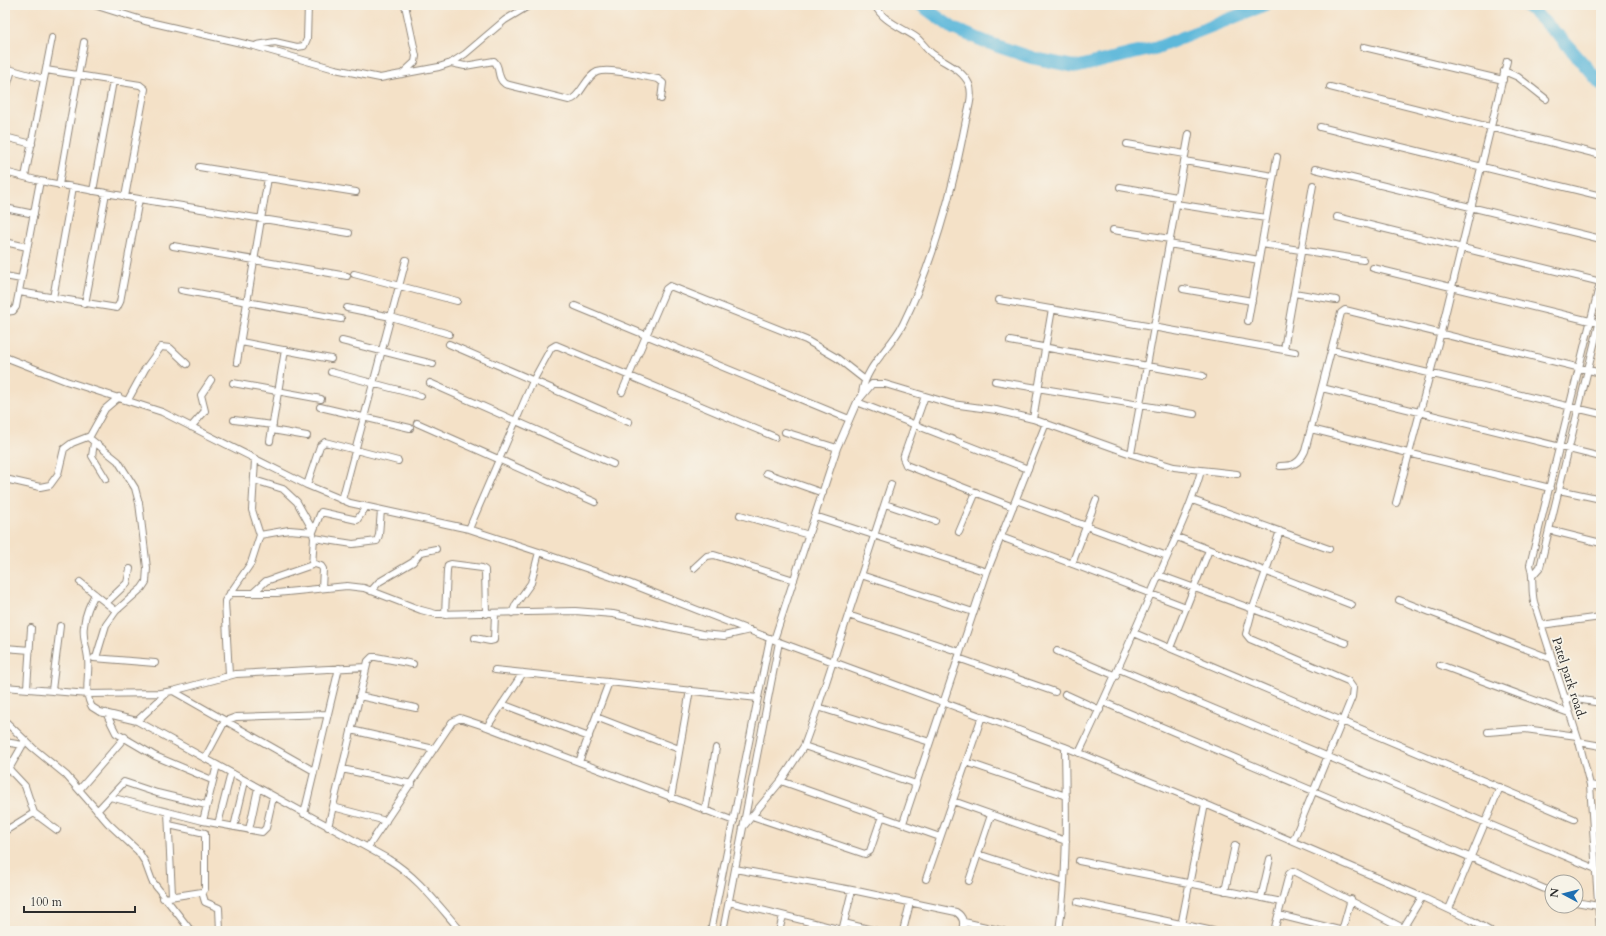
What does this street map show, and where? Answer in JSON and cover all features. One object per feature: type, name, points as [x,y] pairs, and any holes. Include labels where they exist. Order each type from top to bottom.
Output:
[{"type":"street","points":[[94,5],[145,21],[254,46],[373,77],[402,74],[451,64],[465,66],[494,61],[497,64],[501,81],[505,84],[569,100],[575,98],[591,76],[602,71],[658,79],[663,83],[661,99]]},
{"type":"street","points":[[254,46],[275,42],[297,47],[304,46],[307,39],[308,5]]},
{"type":"street","points":[[402,74],[414,62],[416,56],[405,5]]},
{"type":"street","points":[[451,64],[505,20],[530,5]]},
{"type":"street","points":[[862,394],[865,380],[870,371],[894,340],[903,324],[932,251],[949,199],[958,159],[970,89],[969,85],[961,74],[932,54],[917,38],[882,16],[875,5]]},
{"type":"street","points":[[25,177],[52,38]]},
{"type":"street","points":[[59,185],[84,42]]},
{"type":"street","points":[[1364,46],[1502,80]]},
{"type":"street","points":[[1396,503],[1452,289],[1507,61]]},
{"type":"street","points":[[5,92],[8,69],[44,79]]},
{"type":"street","points":[[46,70],[140,85],[145,89],[124,197]]},
{"type":"street","points":[[1504,71],[1518,77],[1546,99]]},
{"type":"street","points":[[93,191],[113,81]]},
{"type":"street","points":[[1330,87],[1492,126],[1601,155]]},
{"type":"street","points":[[1320,127],[1601,196]]},
{"type":"street","points":[[1131,454],[1189,134]]},
{"type":"street","points":[[5,137],[32,144]]},
{"type":"street","points":[[1127,144],[1185,154]]},
{"type":"street","points":[[1248,321],[1277,157]]},
{"type":"street","points":[[1184,161],[1273,176]]},
{"type":"street","points":[[199,167],[356,192]]},
{"type":"street","points":[[1315,169],[1601,239]]},
{"type":"street","points":[[5,172],[59,185],[124,197],[349,233]]},
{"type":"street","points":[[237,362],[268,178]]},
{"type":"street","points":[[5,312],[13,311],[19,292],[40,181]]},
{"type":"street","points":[[1284,349],[1313,185]]},
{"type":"street","points":[[53,298],[73,187]]},
{"type":"street","points":[[1120,187],[1178,197]]},
{"type":"street","points":[[85,304],[106,193]]},
{"type":"street","points":[[19,292],[85,304],[117,308],[120,302],[139,199]]},
{"type":"street","points":[[1176,204],[1266,218]]},
{"type":"street","points":[[5,208],[34,214]]},
{"type":"street","points":[[1337,217],[1601,281]]},
{"type":"street","points":[[1113,230],[1259,260]]},
{"type":"street","points":[[5,242],[27,247]]},
{"type":"street","points":[[1262,244],[1363,260]]},
{"type":"street","points":[[173,246],[347,276]]},
{"type":"street","points":[[342,500],[406,260]]},
{"type":"street","points":[[1373,268],[1452,289],[1600,324]]},
{"type":"street","points":[[354,274],[457,300]]},
{"type":"street","points":[[5,276],[21,279]]},
{"type":"street","name":"Patel park road.","points":[[1600,929],[1598,906],[1599,888],[1596,869],[1590,785],[1578,739],[1532,594],[1533,578],[1530,565],[1601,281]]},
{"type":"street","points":[[622,392],[666,289],[673,286],[806,340],[837,358],[865,380]]},
{"type":"street","points":[[1183,289],[1252,301]]},
{"type":"street","points":[[180,290],[341,319]]},
{"type":"street","points":[[1294,293],[1336,300]]},
{"type":"street","points":[[999,300],[1295,352]]},
{"type":"street","points":[[575,306],[849,419]]},
{"type":"street","points":[[347,308],[391,317],[449,334]]},
{"type":"street","points":[[1033,419],[1052,309]]},
{"type":"street","points":[[1280,466],[1293,465],[1300,461],[1305,452],[1341,313],[1345,310],[1441,332],[1601,373]]},
{"type":"street","points":[[1533,578],[1540,567],[1601,316]]},
{"type":"street","points":[[342,341],[433,364]]},
{"type":"street","points":[[1010,341],[1203,376]]},
{"type":"street","points":[[241,342],[331,359]]},
{"type":"street","points":[[449,344],[629,422]]},
{"type":"street","points":[[469,529],[533,381],[551,348],[556,345],[775,437]]},
{"type":"street","points":[[128,400],[145,368],[161,347],[167,346],[187,364]]},
{"type":"street","points":[[270,441],[285,350]]},
{"type":"street","points":[[1332,350],[1601,414]]},
{"type":"street","points":[[5,356],[66,381],[162,412],[255,460],[342,500],[469,529],[539,552],[626,582],[832,662],[1079,753],[1293,841],[1449,909],[1490,931]]},
{"type":"street","points":[[331,372],[421,396]]},
{"type":"street","points":[[191,427],[205,411],[201,396],[211,380]]},
{"type":"street","points":[[994,381],[1194,414]]},
{"type":"street","points":[[233,383],[322,399]]},
{"type":"street","points":[[430,383],[613,464]]},
{"type":"street","points":[[711,931],[758,698],[775,640],[837,448],[857,402],[862,394],[872,384],[880,383],[952,404],[1000,411],[1033,419],[1174,468],[1237,474]]},
{"type":"street","points":[[1322,388],[1601,457]]},
{"type":"street","points":[[925,396],[903,458],[906,465],[1013,507]]},
{"type":"street","points":[[5,479],[40,487],[50,485],[58,474],[64,449],[72,443],[88,437],[105,408],[119,397]]},
{"type":"street","points":[[857,402],[1028,469]]},
{"type":"street","points":[[320,407],[364,416],[410,428]]},
{"type":"street","points":[[234,420],[273,427],[307,436]]},
{"type":"street","points":[[903,823],[987,572],[1046,423]]},
{"type":"street","points":[[417,424],[595,502]]},
{"type":"street","points":[[1311,429],[1550,488]]},
{"type":"street","points":[[785,432],[837,448]]},
{"type":"street","points":[[88,437],[118,461],[131,479],[138,496],[142,518],[147,568],[146,582],[139,591],[116,611],[104,630],[96,658]]},
{"type":"street","points":[[307,485],[322,444],[328,442],[398,461]]},
{"type":"street","points":[[94,443],[92,456],[106,478]]},
{"type":"street","points":[[228,675],[225,604],[230,593],[251,563],[260,535],[252,510],[255,460]]},
{"type":"street","points":[[1079,753],[1116,676],[1152,593],[1192,500],[1201,471]]},
{"type":"street","points":[[766,473],[823,493]]},
{"type":"street","points":[[254,480],[283,489],[292,495],[302,509],[314,535]]},
{"type":"street","points":[[743,827],[781,781],[804,746],[892,484]]},
{"type":"street","points":[[1559,490],[1601,499]]},
{"type":"street","points":[[959,532],[976,492]]},
{"type":"street","points":[[1016,500],[1167,556]]},
{"type":"street","points":[[1072,564],[1096,500]]},
{"type":"street","points":[[1192,500],[1329,549]]},
{"type":"street","points":[[885,504],[935,521]]},
{"type":"street","points":[[312,565],[314,535],[321,512],[357,520],[366,506]]},
{"type":"street","points":[[260,535],[289,530],[353,544],[377,541],[380,534],[381,510]]},
{"type":"street","points":[[740,515],[809,535]]},
{"type":"street","points":[[815,516],[875,534],[987,572]]},
{"type":"street","points":[[1549,530],[1601,543]]},
{"type":"street","points":[[1280,531],[1252,608],[1246,634],[1250,639],[1348,682],[1351,685],[1352,697],[1293,841]]},
{"type":"street","points":[[1001,537],[1186,607]]},
{"type":"street","points":[[1176,537],[1352,605]]},
{"type":"street","points":[[371,591],[379,582],[414,562],[421,552],[436,549]]},
{"type":"street","points":[[1170,648],[1209,550]]},
{"type":"street","points":[[512,613],[516,604],[532,583],[539,552]]},
{"type":"street","points":[[694,568],[706,556],[714,555],[794,580]]},
{"type":"street","points":[[445,615],[447,570],[448,565],[451,564],[482,568],[485,570],[486,614]]},
{"type":"street","points":[[253,593],[266,581],[312,565],[319,565],[322,567],[322,588]]},
{"type":"street","points":[[106,603],[126,582],[130,569]]},
{"type":"street","points":[[1159,575],[1346,643]]},
{"type":"street","points":[[861,576],[973,612]]},
{"type":"street","points":[[80,582],[116,611]]},
{"type":"street","points":[[230,593],[277,593],[347,586],[371,591],[421,610],[445,615],[564,610],[613,614],[677,630],[715,636],[732,635],[750,630]]},
{"type":"street","points":[[95,594],[90,603],[84,626],[83,641],[88,657],[88,694],[92,707],[106,714],[137,722],[328,827],[368,847],[405,870],[420,883],[461,931]]},
{"type":"street","points":[[1399,600],[1552,659]]},
{"type":"street","points":[[475,638],[490,642],[494,640],[495,613]]},
{"type":"street","points":[[848,615],[959,655],[1055,692]]},
{"type":"street","points":[[1541,625],[1601,617]]},
{"type":"street","points":[[52,690],[60,626]]},
{"type":"street","points":[[27,688],[31,628]]},
{"type":"street","points":[[1134,633],[1574,819]]},
{"type":"street","points":[[723,931],[743,827],[775,640]]},
{"type":"street","points":[[5,648],[30,650]]},
{"type":"street","points":[[1057,651],[1116,676]]},
{"type":"street","points":[[88,657],[155,663]]},
{"type":"street","points":[[328,827],[366,667],[372,657],[413,664]]},
{"type":"street","points":[[1440,665],[1569,713]]},
{"type":"street","points":[[5,687],[88,694],[171,692],[228,675],[366,667]]},
{"type":"street","points":[[304,814],[339,668]]},
{"type":"street","points":[[1119,669],[1596,869]]},
{"type":"street","points":[[495,670],[758,698]]},
{"type":"street","points":[[487,727],[523,673]]},
{"type":"street","points":[[579,762],[609,682]]},
{"type":"street","points":[[671,798],[690,690]]},
{"type":"street","points":[[171,692],[314,772]]},
{"type":"street","points":[[137,722],[171,692]]},
{"type":"street","points":[[1065,694],[1100,710]]},
{"type":"street","points":[[359,696],[416,708]]},
{"type":"street","points":[[1564,697],[1601,703]]},
{"type":"street","points":[[1104,702],[1544,889]]},
{"type":"street","points":[[502,704],[589,737]]},
{"type":"street","points":[[818,707],[930,742]]},
{"type":"street","points":[[106,714],[114,730],[155,756],[212,780]]},
{"type":"street","points":[[204,758],[225,721],[242,716],[328,714]]},
{"type":"street","points":[[926,879],[982,716]]},
{"type":"street","points":[[596,717],[680,748]]},
{"type":"street","points":[[368,847],[456,719],[465,719],[487,727],[734,822]]},
{"type":"street","points":[[5,721],[24,743],[66,775],[98,811],[138,851],[145,862],[152,881],[163,898],[191,931]]},
{"type":"street","points":[[1488,732],[1525,729],[1578,739],[1601,746]]},
{"type":"street","points":[[351,730],[434,749]]},
{"type":"street","points":[[79,790],[125,737]]},
{"type":"street","points":[[5,742],[24,743]]},
{"type":"street","points":[[24,743],[7,770],[25,786],[34,813],[57,830]]},
{"type":"street","points":[[804,746],[916,784]]},
{"type":"street","points":[[704,811],[716,748]]},
{"type":"street","points":[[1059,931],[1066,841],[1065,748]]},
{"type":"street","points":[[966,762],[1066,796]]},
{"type":"street","points":[[203,821],[212,780],[217,765]]},
{"type":"street","points":[[342,769],[412,784]]},
{"type":"street","points":[[218,824],[231,773]]},
{"type":"street","points":[[234,827],[246,781]]},
{"type":"street","points":[[781,781],[940,837]]},
{"type":"street","points":[[98,811],[122,783],[127,782],[157,794],[206,805]]},
{"type":"street","points":[[1590,785],[1601,787]]},
{"type":"street","points":[[1449,909],[1500,787]]},
{"type":"street","points":[[249,830],[258,788]]},
{"type":"street","points":[[110,797],[203,821],[249,830],[265,830],[273,797]]},
{"type":"street","points":[[953,801],[1066,841]]},
{"type":"street","points":[[1180,931],[1205,804]]},
{"type":"street","points":[[333,807],[386,821]]},
{"type":"street","points":[[168,812],[172,895]]},
{"type":"street","points":[[5,831],[34,813]]},
{"type":"street","points":[[969,881],[991,815]]},
{"type":"street","points":[[752,816],[865,854],[870,851],[882,816]]},
{"type":"street","points":[[163,898],[172,895],[202,892],[205,890],[205,832],[168,825]]},
{"type":"street","points":[[1594,828],[1601,830]]},
{"type":"street","points":[[1225,891],[1235,845]]},
{"type":"street","points":[[1595,849],[1601,852]]},
{"type":"street","points":[[978,854],[1064,882]]},
{"type":"street","points":[[1261,898],[1270,858]]},
{"type":"street","points":[[1079,861],[1282,902]]},
{"type":"street","points":[[735,869],[852,890],[956,912],[962,917],[964,922],[962,931]]},
{"type":"street","points":[[1274,931],[1289,874],[1293,871],[1351,899],[1402,929],[1422,897]]},
{"type":"street","points":[[729,902],[842,931],[852,890]]},
{"type":"street","points":[[202,892],[205,902],[219,908],[220,931]]},
{"type":"street","points":[[1279,915],[1342,931],[1351,899]]},
{"type":"street","points":[[1078,902],[1213,931]]},
{"type":"street","points":[[903,931],[910,903]]},
{"type":"street","points":[[1584,903],[1598,906]]},
{"type":"street","points":[[779,931],[783,916]]},
{"type":"street","points":[[964,922],[1003,931]]},
{"type":"street","points":[[844,923],[876,931]]},
{"type":"waterway","points":[[921,5],[954,29],[994,45],[1033,58],[1077,67],[1156,48],[1265,5]]},
{"type":"waterway","points":[[1526,5],[1562,39],[1601,84]]}]
